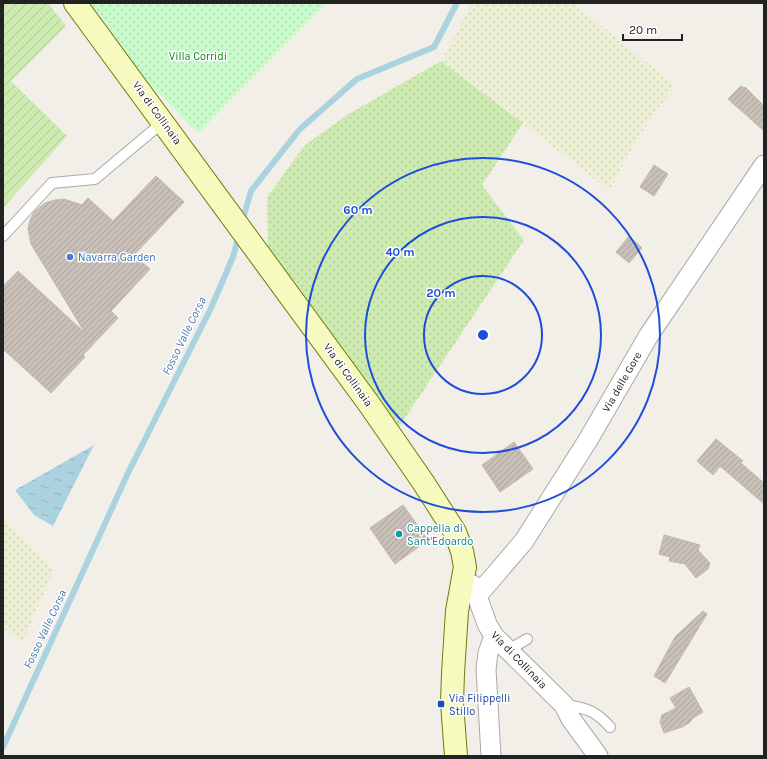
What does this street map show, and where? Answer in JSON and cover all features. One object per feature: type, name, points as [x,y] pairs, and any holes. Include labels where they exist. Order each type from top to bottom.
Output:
[{"type":"street","name":"Via di Collinaia","points":[[75,3],[369,404],[423,482],[455,532],[462,551],[465,567],[487,624],[494,636],[507,651],[564,705],[571,719],[598,756]]},
{"type":"street","name":"Via delle Gore","points":[[477,596],[524,541],[588,440],[649,335],[764,165]]},
{"type":"street","points":[[456,756],[452,703],[453,673],[457,611],[465,567]]},
{"type":"street","points":[[491,756],[486,669],[488,653],[494,636]]},
{"type":"lane","points":[[3,236],[52,183],[95,179],[163,122]]},
{"type":"lane","points":[[507,651],[527,639]]},
{"type":"lane","points":[[564,705],[586,708],[603,719],[610,727]]},
{"type":"green space","points":[[3,3],[48,3],[66,26],[11,81],[67,136],[3,208]]},
{"type":"green space","name":"Villa Corridi","points":[[91,3],[326,3],[198,133],[145,79]]},
{"type":"green space","points":[[472,3],[477,3],[480,5],[482,3],[573,3],[675,85],[639,136],[609,190],[441,61]]},
{"type":"green space","points":[[441,61],[523,123],[482,185],[524,240],[397,430],[268,255],[267,197],[305,145],[347,115]]},
{"type":"green space","points":[[3,518],[54,569],[22,644],[3,628]]},
{"type":"water","points":[[94,445],[53,526],[34,515],[15,490]]},
{"type":"building","points":[[741,86],[744,88],[745,87],[764,106],[764,131],[728,99]]},
{"type":"building","points":[[654,165],[668,174],[654,196],[640,187]]},
{"type":"building","points":[[156,176],[184,202],[134,255],[150,269],[111,311],[118,318],[83,355],[85,357],[51,393],[3,349],[3,286],[18,271],[85,333],[31,244],[28,229],[30,220],[34,212],[45,203],[64,199],[82,205],[88,198],[113,221]]},
{"type":"building","points":[[629,236],[642,248],[629,263],[616,252]]},
{"type":"building","points":[[716,439],[743,461],[741,463],[764,483],[764,504],[720,466],[713,475],[697,461]]},
{"type":"building","points":[[514,442],[533,469],[500,492],[482,465]]},
{"type":"building","name":"Cappella di Sant'Edoardo","points":[[403,505],[428,540],[395,564],[370,528]]},
{"type":"building","points":[[664,535],[700,545],[698,550],[710,563],[708,569],[696,578],[685,564],[669,561],[670,557],[659,554]]},
{"type":"building","points":[[703,611],[707,614],[665,683],[654,676],[675,637]]},
{"type":"building","points":[[689,687],[703,712],[682,727],[664,733],[660,722],[662,715],[676,708],[670,698]]},
{"type":"waterway","name":"Fosso Valle Corsa","points":[[242,222],[251,191],[300,129],[357,79],[434,47],[457,3]]},
{"type":"waterway","name":"Fosso Valle Corsa","points":[[3,747],[128,473],[211,308],[233,257],[239,235]]},
{"type":"place","name":"Navarra Garden","points":[[70,257]]},
{"type":"place","name":"Cappella di Sant'Edoardo","points":[[399,534]]},
{"type":"place","name":"Via Filippelli Stillo","points":[[441,704]]}]
